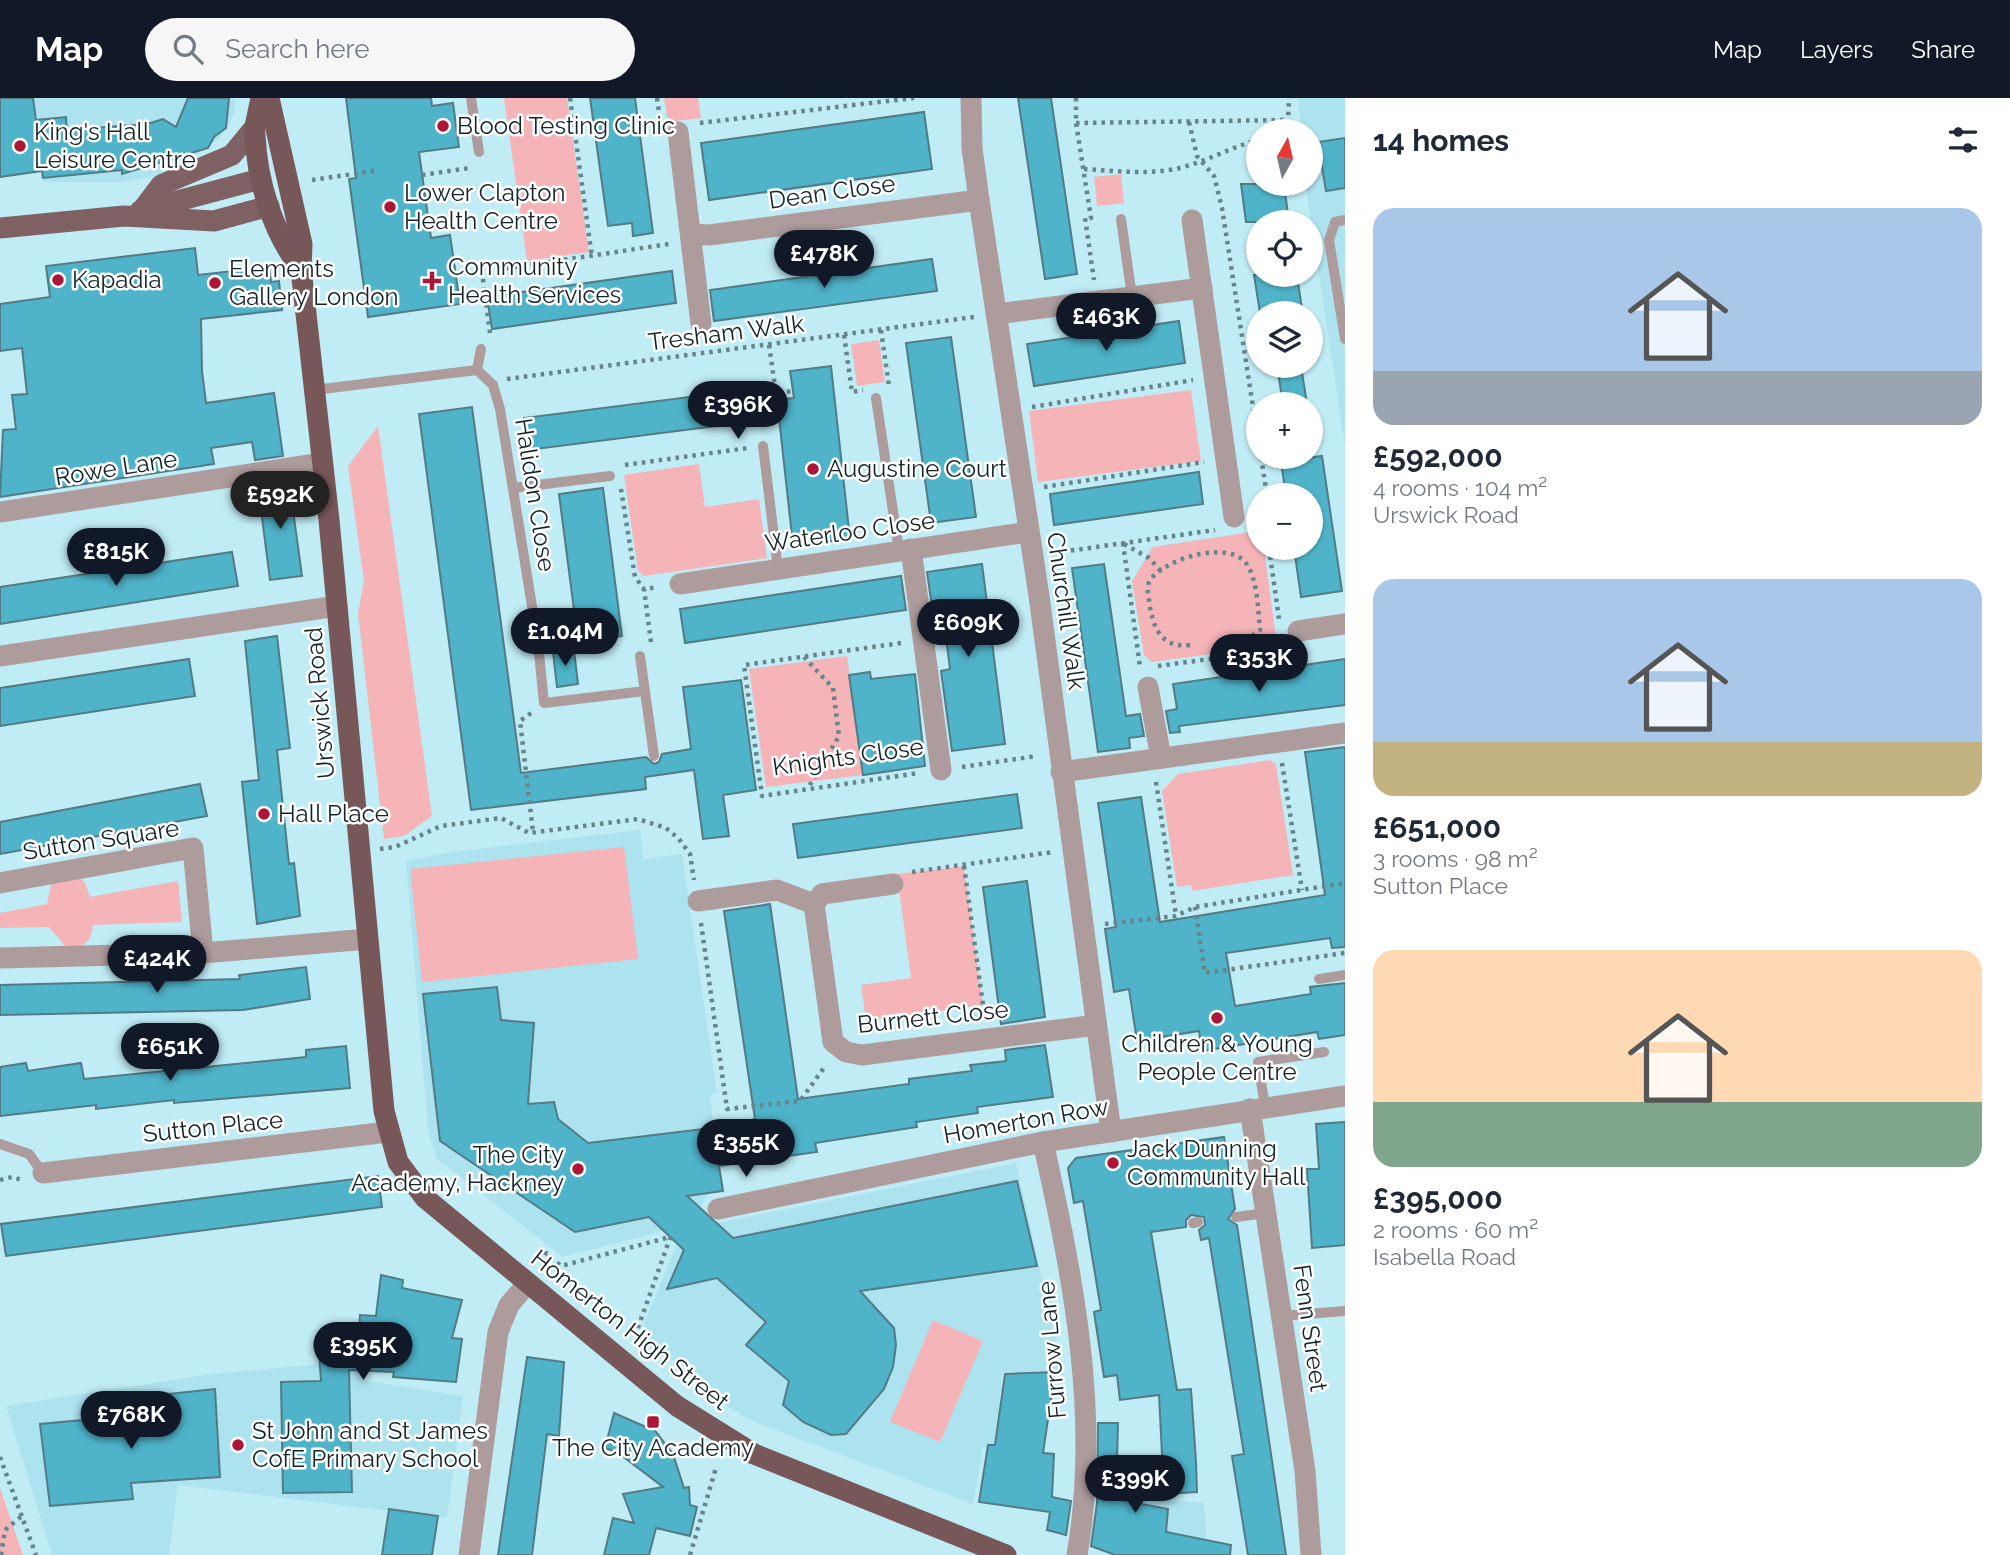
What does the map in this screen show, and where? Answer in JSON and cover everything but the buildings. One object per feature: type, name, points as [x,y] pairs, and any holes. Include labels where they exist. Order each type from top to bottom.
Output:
[{"type":"highway","name":"Urswick Road","points":[[261,98],[255,130],[260,178],[284,246],[301,269]]},
{"type":"highway","name":"Urswick Road","points":[[269,98],[302,244],[301,269],[323,463],[388,1132]]},
{"type":"highway","points":[[260,178],[286,174]]},
{"type":"highway","points":[[269,206],[293,197]]},
{"type":"highway","name":"Homerton High Street","points":[[388,1132],[402,1169],[425,1198],[677,1406],[754,1454],[1006,1555]]},
{"type":"main road","points":[[133,213],[161,185],[232,155],[255,130]]},
{"type":"main road","points":[[0,228],[133,213],[260,178]]},
{"type":"main road","points":[[133,213],[214,221],[269,206]]},
{"type":"street","name":"Churchill Walk","points":[[971,98],[972,148],[979,200],[1111,1132]]},
{"type":"street","points":[[684,128],[691,234],[701,324]]},
{"type":"street","name":"Dean Close","points":[[691,234],[709,235],[979,200]]},
{"type":"street","points":[[1192,220],[1226,459],[1229,523]]},
{"type":"street","points":[[996,314],[1202,288]]},
{"type":"street","name":"Rowe Lane","points":[[0,512],[323,463]]},
{"type":"street","name":"Waterloo Close","points":[[680,584],[1028,533]]},
{"type":"street","name":"Knights Close","points":[[905,550],[923,640],[941,770]]},
{"type":"street","points":[[0,656],[337,606]]},
{"type":"street","points":[[1286,631],[1345,624]]},
{"type":"street","points":[[1148,687],[1157,759]]},
{"type":"street","points":[[1061,772],[1345,733]]},
{"type":"street","name":"Sutton Square","points":[[0,883],[193,848],[203,953]]},
{"type":"street","points":[[698,901],[777,890],[814,904],[822,894],[893,884]]},
{"type":"street","name":"Burnett Close","points":[[814,904],[833,1042],[839,1047],[862,1055],[1096,1025]]},
{"type":"street","points":[[0,958],[203,953],[368,939]]},
{"type":"street","name":"Homerton Row","points":[[719,1209],[1043,1142],[1345,1096]]},
{"type":"street","name":"Fenn Street","points":[[1258,1108],[1266,1213],[1305,1471],[1311,1555]]},
{"type":"street","name":"Sutton Place","points":[[43,1173],[388,1132]]},
{"type":"street","name":"Furrow Lane","points":[[1043,1142],[1070,1266],[1083,1366],[1087,1462],[1085,1509],[1077,1555]]},
{"type":"street","points":[[469,1555],[498,1332],[509,1304],[527,1284]]},
{"type":"lane","points":[[471,98],[479,152]]},
{"type":"lane","points":[[1121,219],[1132,297]]},
{"type":"lane","points":[[1345,220],[1335,222],[1329,240],[1345,339]]},
{"type":"lane","points":[[314,390],[477,370],[481,349]]},
{"type":"lane","name":"Halidon Close","points":[[477,370],[487,378],[497,395],[544,703]]},
{"type":"lane","points":[[876,393],[905,550]]},
{"type":"lane","points":[[763,446],[778,569]]},
{"type":"lane","points":[[513,488],[610,476]]},
{"type":"lane","points":[[640,656],[654,756]]},
{"type":"lane","points":[[544,703],[645,691]]},
{"type":"lane","points":[[1319,979],[1345,975]]},
{"type":"lane","points":[[1258,1108],[1258,1062],[1324,1052]]},
{"type":"lane","points":[[0,1144],[29,1154],[43,1173]]},
{"type":"lane","points":[[1236,1217],[1266,1213]]},
{"type":"lane","points":[[1282,1316],[1345,1311]]},
{"type":"path","points":[[570,98],[592,257]]},
{"type":"path","points":[[684,128],[914,98]]},
{"type":"path","points":[[1076,98],[1076,123],[1091,218],[1085,218],[1097,302]]},
{"type":"path","points":[[1288,119],[1289,98]]},
{"type":"path","points":[[1076,123],[1246,121]]},
{"type":"path","points":[[1189,122],[1197,156],[1214,176],[1222,208],[1251,392]]},
{"type":"path","points":[[1084,169],[1156,172],[1201,161],[1223,150],[1246,143]]},
{"type":"path","points":[[422,175],[481,167]]},
{"type":"path","points":[[311,180],[374,170]]},
{"type":"path","points":[[490,336],[482,272],[660,248],[691,234]]},
{"type":"path","name":"Tresham Walk","points":[[503,379],[996,314]]},
{"type":"path","points":[[844,335],[852,392],[876,393],[889,387],[881,330]]},
{"type":"path","points":[[769,345],[776,393],[793,391]]},
{"type":"path","points":[[1028,407],[1214,376]]},
{"type":"path","points":[[618,466],[743,448]]},
{"type":"path","points":[[1032,489],[1226,459]]},
{"type":"path","points":[[621,487],[635,577],[644,589],[651,645],[640,656]]},
{"type":"path","points":[[1042,555],[1229,523]]},
{"type":"path","points":[[1123,543],[1149,558],[1161,571]]},
{"type":"path","points":[[1123,543],[1140,669],[1283,649],[1286,631],[1271,560]]},
{"type":"path","points":[[1190,645],[1174,645],[1159,635],[1155,628],[1148,587],[1150,579],[1161,571],[1195,555],[1221,551],[1240,556],[1253,581],[1260,630],[1253,635]]},
{"type":"path","points":[[644,589],[680,584]]},
{"type":"path","points":[[804,657],[923,640]]},
{"type":"path","points":[[804,657],[834,688],[839,736],[808,789]]},
{"type":"path","name":"Knights Close","points":[[804,657],[744,665],[762,796],[1018,759]]},
{"type":"path","points":[[533,832],[520,721],[544,703]]},
{"type":"path","points":[[1279,743],[1302,890]]},
{"type":"path","points":[[1157,759],[1176,916]]},
{"type":"path","points":[[379,849],[395,847],[441,826],[501,818],[533,832],[638,819],[666,828],[690,854],[727,1109],[800,1101],[839,1047]]},
{"type":"path","points":[[893,884],[897,874],[1053,852]]},
{"type":"path","points":[[964,866],[983,1005],[972,1022],[975,1040]]},
{"type":"path","points":[[1097,925],[1176,916],[1195,907],[1345,883]]},
{"type":"path","points":[[1195,907],[1205,973],[1345,953]]},
{"type":"path","points":[[0,1180],[12,1177],[22,1180]]},
{"type":"path","points":[[538,1264],[546,1253],[561,1266],[670,1237],[635,1336]]},
{"type":"path","points":[[0,1457],[36,1555]]},
{"type":"path","points":[[690,1555],[716,1468]]},
{"type":"path","points":[[1,1555],[5,1530],[23,1515]]},
{"type":"shaded area","points":[[33,98],[235,98],[234,114],[220,138],[183,164],[151,177],[119,182],[43,182]]},
{"type":"shaded area","points":[[504,98],[567,98],[589,252],[527,261]]},
{"type":"shaded area","points":[[664,98],[698,98],[701,118],[668,122]]},
{"type":"shaded area","points":[[1298,98],[1345,98],[1345,446],[1321,287],[1323,210],[1309,210],[1307,196],[1323,196],[1323,119],[1300,119]]},
{"type":"shaded area","points":[[1121,174],[1124,203],[1097,206],[1094,177]]},
{"type":"shaded area","points":[[879,340],[885,382],[857,386],[851,344]]},
{"type":"shaded area","points":[[1191,390],[1201,461],[1038,482],[1029,411]]},
{"type":"shaded area","points":[[378,426],[432,816],[404,836],[384,839],[358,613],[364,581],[348,466]]},
{"type":"shaded area","points":[[699,464],[705,507],[759,499],[767,558],[644,576],[638,571],[624,475]]},
{"type":"shaded area","points":[[1246,533],[1246,560],[1266,560],[1277,645],[1152,662],[1144,655],[1132,581],[1153,547]]},
{"type":"shaded area","points":[[847,656],[863,775],[766,787],[749,669]]},
{"type":"shaded area","points":[[1270,760],[1276,764],[1293,875],[1192,891],[1191,885],[1177,887],[1162,791],[1178,774]]},
{"type":"shaded area","name":"The City Academy, Hackney","points":[[640,830],[643,859],[682,854],[717,1094],[710,1095],[717,1154],[703,1156],[709,1193],[700,1208],[717,1223],[1016,1163],[1064,1375],[1002,1372],[996,1447],[983,1448],[973,1504],[754,1422],[722,1403],[670,1358],[641,1331],[677,1244],[664,1231],[563,1257],[436,1158],[428,1130],[406,861],[452,852]]},
{"type":"shaded area","points":[[624,847],[638,959],[422,982],[410,869]]},
{"type":"shaded area","points":[[964,866],[983,1005],[866,1021],[861,985],[911,978],[897,874]]},
{"type":"shaded area","points":[[76,877],[84,881],[90,897],[178,881],[182,922],[93,925],[88,940],[72,947],[66,947],[49,927],[0,928],[0,913],[47,904],[51,885],[57,878]]},
{"type":"shaded area","points":[[933,1320],[983,1341],[940,1442],[890,1422]]},
{"type":"shaded area","name":"St John and St James CofE Primary School","points":[[320,1364],[362,1370],[367,1381],[463,1396],[447,1518],[178,1485],[169,1555],[52,1555],[6,1406],[204,1375]]},
{"type":"shaded area","points":[[0,1488],[23,1555],[0,1555]]},
{"type":"shaded area","points":[[1105,1495],[1204,1503],[1208,1555],[1122,1555]]},
{"type":"place","name":"Blood Testing Clinic","points":[[443,126]]},
{"type":"place","name":"King's Hall Leisure Centre","points":[[20,146]]},
{"type":"place","name":"Lower Clapton Health Centre","points":[[390,207]]},
{"type":"place","name":"Kapadia","points":[[58,280]]},
{"type":"place","name":"Community Health Services","points":[[432,281]]},
{"type":"place","name":"Elements Gallery London","points":[[215,283]]},
{"type":"place","name":"Augustine Court","points":[[813,469]]},
{"type":"place","name":"Hall Place","points":[[264,814]]},
{"type":"place","name":"Children & Young People Centre","points":[[1217,1018]]},
{"type":"place","name":"Jack Dunning Community Hall","points":[[1113,1163]]},
{"type":"place","name":"The City Academy, Hackney","points":[[578,1169]]},
{"type":"place","name":"The City Academy","points":[[653,1422]]},
{"type":"place","name":"St John and St James CofE Primary School","points":[[238,1445]]}]
